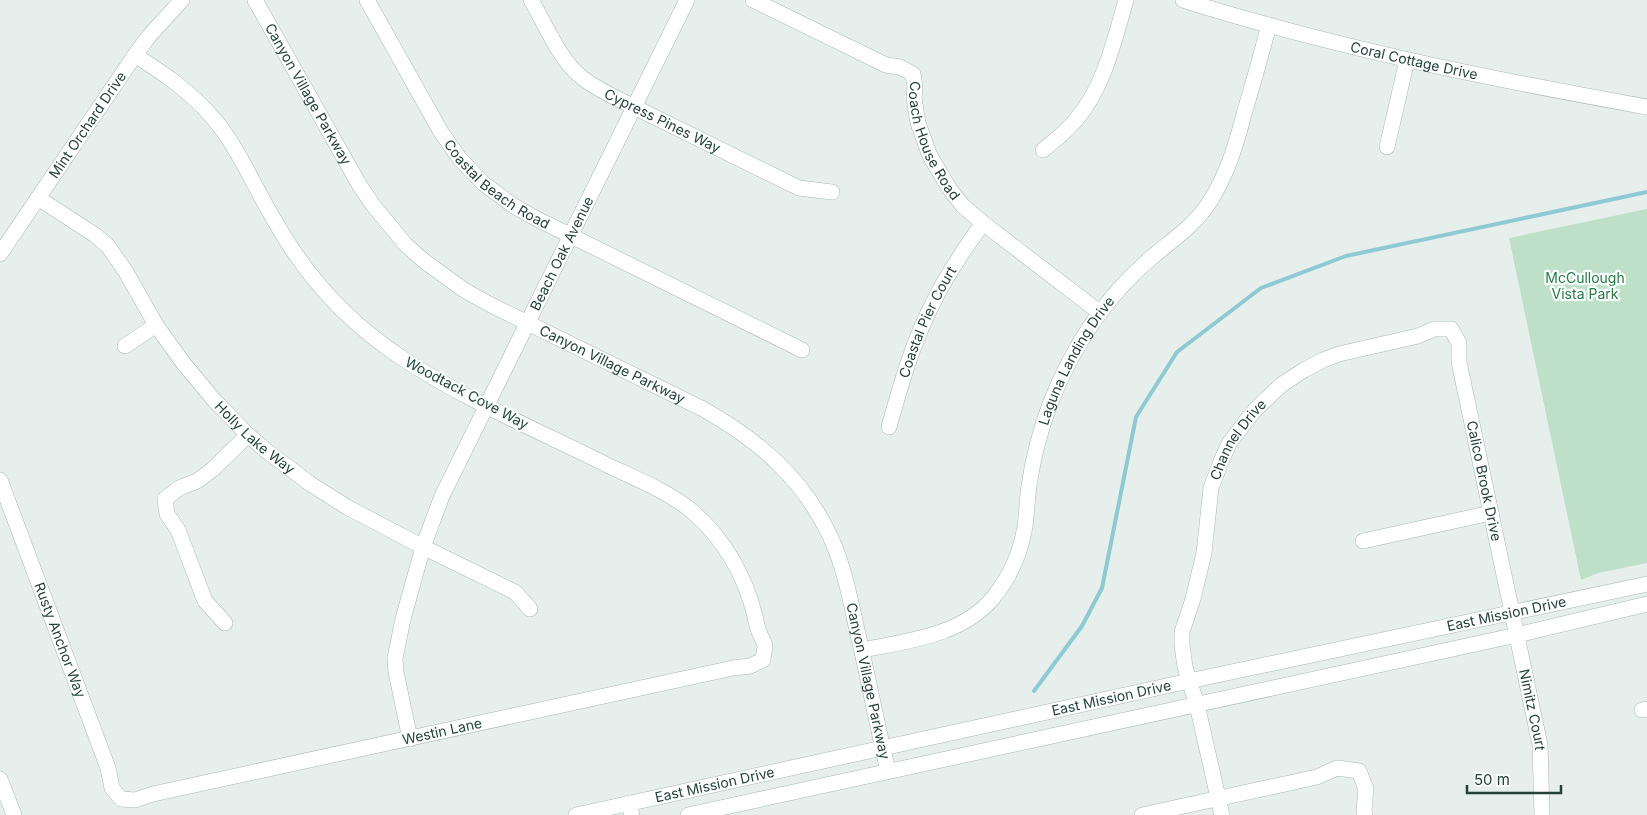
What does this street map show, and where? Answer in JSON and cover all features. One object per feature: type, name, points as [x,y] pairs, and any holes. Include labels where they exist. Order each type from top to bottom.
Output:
[{"type":"street","name":"Mint Orchard Drive","points":[[0,254],[135,55],[149,36],[182,0]]},
{"type":"street","name":"Canyon Village Parkway","points":[[255,0],[360,186],[389,226],[424,261],[443,276],[484,301],[703,409],[730,425],[773,458],[803,493],[829,535],[845,575],[888,771]]},
{"type":"street","name":"Coastal Beach Road","points":[[367,0],[441,132],[460,159],[484,184],[508,202],[535,218],[802,350]]},
{"type":"street","name":"Cypress Pines Way","points":[[531,0],[570,66],[592,84],[634,107],[799,188],[832,192]]},
{"type":"street","name":"Beach Oak Avenue","points":[[410,739],[396,672],[395,658],[403,619],[423,547],[442,496],[686,0]]},
{"type":"street","name":"Coach House Road","points":[[754,0],[886,65],[900,67],[912,74],[918,123],[930,156],[949,188],[964,206],[983,223],[1099,312]]},
{"type":"street","points":[[1043,150],[1076,121],[1088,105],[1106,65],[1126,0]]},
{"type":"street","name":"Coral Cottage Drive","points":[[1184,0],[1268,25],[1407,60],[1558,92],[1647,107]]},
{"type":"street","name":"Laguna Landing Drive","points":[[862,650],[945,631],[980,611],[1000,590],[1008,576],[1021,543],[1034,454],[1049,406],[1073,353],[1099,312],[1151,258],[1188,228],[1208,204],[1219,186],[1235,147],[1268,25]]},
{"type":"street","name":"Woodtack Cove Way","points":[[135,55],[184,90],[214,119],[232,145],[297,258],[324,291],[350,318],[404,360],[439,381],[655,488],[692,511],[719,540],[733,559],[741,575],[765,645],[763,660]]},
{"type":"street","points":[[1387,147],[1407,60]]},
{"type":"street","name":"Holly Lake Way","points":[[38,198],[95,235],[108,246],[121,264],[156,325],[197,381],[248,435],[277,459],[326,494],[362,516],[515,592],[530,609]]},
{"type":"street","name":"Coastal Pier Court","points":[[888,427],[904,371],[924,322],[945,281],[983,223]]},
{"type":"street","points":[[125,346],[156,325]]},
{"type":"street","name":"Channel Drive","points":[[1222,815],[1197,705],[1183,656],[1182,632],[1201,569],[1211,488],[1222,458],[1240,426],[1281,384],[1322,360],[1339,354],[1418,336],[1434,329],[1450,329]]},
{"type":"street","name":"Calico Brook Drive","points":[[1450,329],[1459,343],[1459,362],[1517,635]]},
{"type":"street","points":[[224,623],[205,601],[178,530],[167,514],[165,499],[179,488],[197,482],[248,435]]},
{"type":"street","name":"Rusty Anchor Way","points":[[0,480],[105,759],[112,788],[121,799]]},
{"type":"street","points":[[1363,541],[1491,513]]},
{"type":"street","name":"East Mission Drive","points":[[576,815],[631,809],[883,749],[1189,681],[1647,584]]},
{"type":"street","name":"East Mission Drive","points":[[688,815],[1517,635],[1647,604]]},
{"type":"street","name":"Nimitz Court","points":[[1517,635],[1540,745],[1542,815]]},
{"type":"street","name":"Westin Lane","points":[[121,799],[136,800],[153,794],[723,670],[750,666],[763,660]]},
{"type":"street","points":[[1142,815],[1316,777],[1337,768],[1359,772],[1366,790],[1365,815]]},
{"type":"street","points":[[0,779],[14,815]]},
{"type":"green space","name":"McCullough Vista Park","points":[[1647,209],[1647,563],[1598,573],[1581,580],[1509,238]]},
{"type":"waterway","points":[[1034,691],[1082,626],[1102,588],[1136,417],[1177,352],[1261,288],[1346,256],[1647,192]]}]
